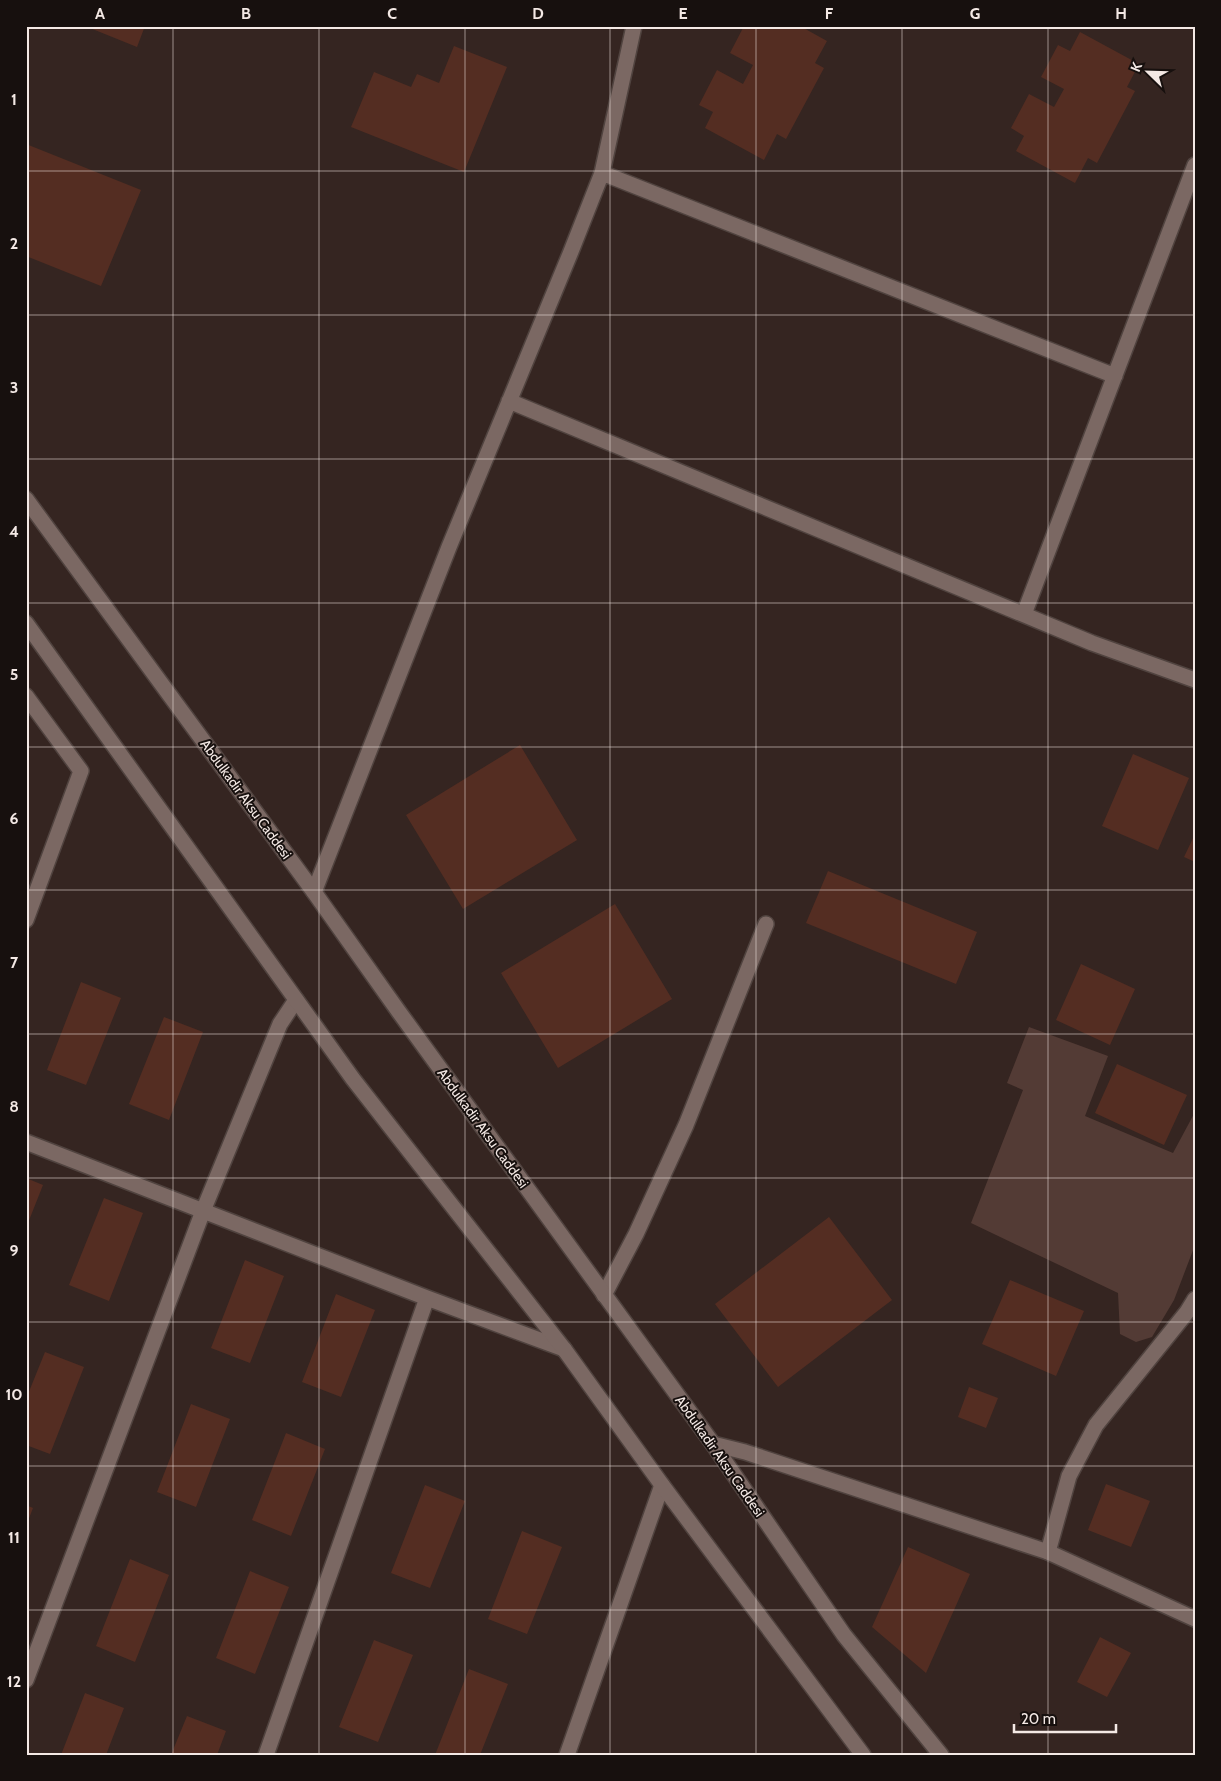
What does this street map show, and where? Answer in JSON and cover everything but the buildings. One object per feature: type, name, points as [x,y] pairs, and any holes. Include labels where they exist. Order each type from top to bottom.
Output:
[{"type":"street","points":[[314,892],[449,547],[602,172],[634,26]]},
{"type":"street","points":[[1024,614],[1195,165]]},
{"type":"street","points":[[602,172],[1115,376]]},
{"type":"street","points":[[510,401],[1092,642],[1195,680]]},
{"type":"street","name":"Abdulkadir Aksu Caddesi","points":[[26,499],[314,892],[713,1444],[844,1635],[941,1755]]},
{"type":"street","points":[[26,623],[353,1079],[564,1349],[662,1485],[863,1755]]},
{"type":"street","points":[[26,696],[81,771],[26,920]]},
{"type":"street","points":[[604,1295],[636,1234],[686,1125],[766,924]]},
{"type":"street","points":[[26,1680],[203,1211],[280,1024],[296,1000]]},
{"type":"street","points":[[26,1142],[427,1298],[564,1349]]},
{"type":"street","points":[[266,1755],[427,1298]]},
{"type":"street","points":[[1048,1552],[1069,1476],[1096,1425],[1187,1312],[1195,1299]]},
{"type":"street","points":[[713,1444],[745,1452],[1048,1552],[1195,1619]]},
{"type":"street","points":[[567,1755],[662,1485]]},
{"type":"shaded area","points":[[1029,1027],[1108,1056],[1085,1116],[1173,1153],[1195,1112],[1195,1245],[1174,1300],[1152,1337],[1136,1342],[1120,1334],[1118,1293],[971,1223],[1023,1090],[1007,1083]]}]
